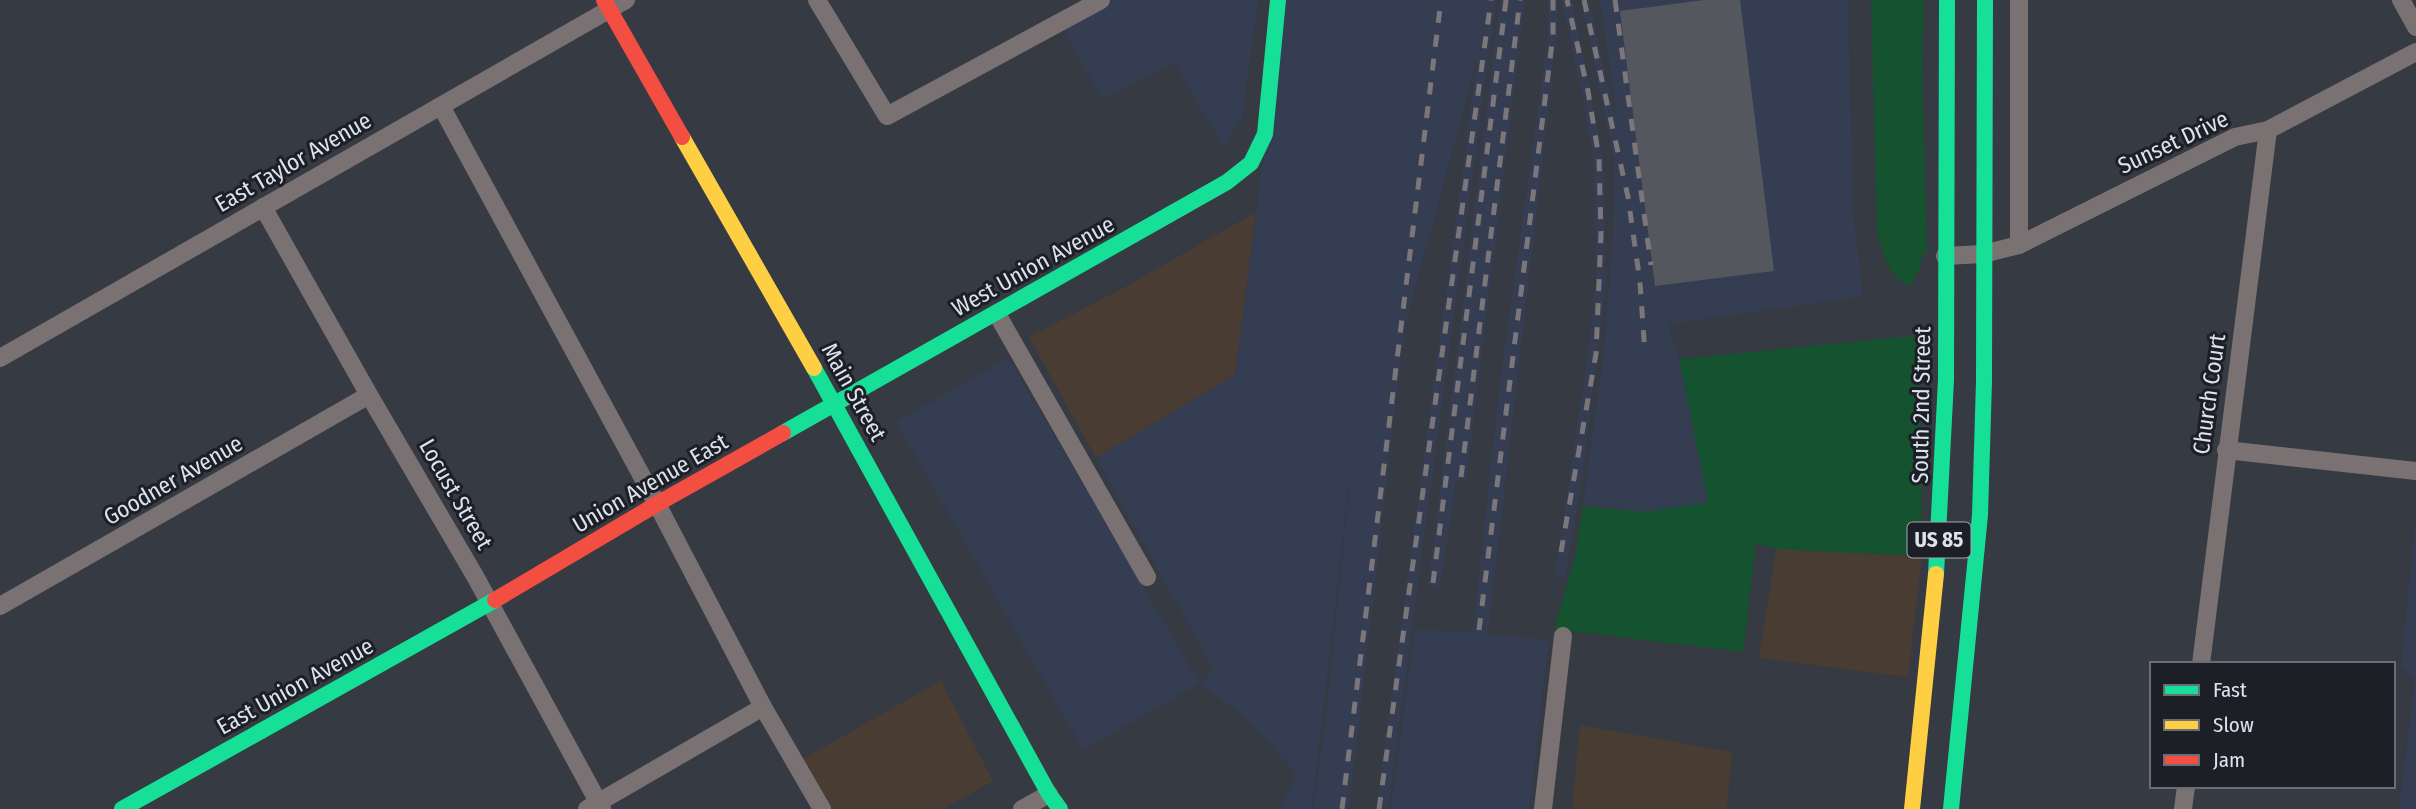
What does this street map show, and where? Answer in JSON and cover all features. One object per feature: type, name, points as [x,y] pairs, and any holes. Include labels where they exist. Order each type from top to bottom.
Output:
[{"type":"main road","name":"West Union Avenue","points":[[833,404],[1227,182],[1251,163],[1258,153],[1267,126],[1268,89],[1278,0]]},
{"type":"main road","name":"South 2nd Street","points":[[1912,809],[1933,620],[1941,512],[1946,380],[1947,0]]},
{"type":"main road","name":"US 85","points":[[1951,809],[1980,515],[1984,381],[1985,0]]},
{"type":"main road","name":"Main Street","points":[[607,5],[833,404],[1049,794],[1060,809]]},
{"type":"main road","name":"Union Avenue East","points":[[489,604],[833,404]]},
{"type":"main road","name":"East Union Avenue","points":[[122,809],[489,604]]},
{"type":"street","name":"East Taylor Avenue","points":[[0,358],[441,106],[607,5],[626,0]]},
{"type":"street","points":[[817,0],[887,116],[1101,0]]},
{"type":"street","points":[[2019,0],[2019,245]]},
{"type":"street","points":[[2401,0],[2416,27]]},
{"type":"street","name":"Sunset Drive","points":[[1945,256],[1983,254],[2019,245],[2235,137],[2268,130],[2416,52]]},
{"type":"street","points":[[441,106],[763,707],[821,809]]},
{"type":"street","name":"Church Court","points":[[2201,662],[2268,130]]},
{"type":"street","name":"Locust Street","points":[[263,207],[489,604],[596,807]]},
{"type":"street","points":[[997,314],[1147,577]]},
{"type":"street","name":"Goodner Avenue","points":[[0,606],[369,395]]},
{"type":"street","points":[[2226,450],[2416,471]]},
{"type":"street","points":[[1543,809],[1563,636]]},
{"type":"street","points":[[596,807],[763,707]]},
{"type":"street","points":[[2183,809],[2186,788]]},
{"type":"street","points":[[1023,809],[1049,794]]},
{"type":"shaded area","points":[[1116,0],[1258,0],[1242,118],[1223,146],[1174,63],[1102,99],[1063,29]]},
{"type":"shaded area","points":[[1284,0],[1496,0],[1388,809],[1376,809],[1477,60],[1405,326],[1349,809],[1313,809],[1325,724],[1357,415],[1312,809],[1280,809],[1297,775],[1248,719],[1200,683],[1214,670],[1096,458],[1235,375]]},
{"type":"shaded area","points":[[1500,0],[1525,0],[1466,483],[1456,480],[1440,589],[1428,584]]},
{"type":"shaded area","points":[[1548,0],[1558,0],[1557,35],[1488,634],[1549,640],[1529,809],[1391,809],[1415,629],[1473,633],[1499,390],[1548,34]]},
{"type":"shaded area","points":[[1561,0],[1572,0],[1604,162],[1606,282],[1583,472],[1565,578],[1555,575],[1589,345],[1596,278],[1593,160],[1582,93]]},
{"type":"shaded area","points":[[1581,0],[1589,0],[1615,118],[1616,108],[1600,0],[1848,0],[1853,210],[1863,296],[1668,324],[1679,359],[1708,502],[1645,512],[1583,506],[1604,351],[1613,235],[1614,160]]},
{"type":"shaded area","points":[[1256,212],[1235,375],[1096,458],[1029,337],[1125,287]]},
{"type":"shaded area","points":[[1008,358],[1200,683],[1083,750],[896,422]]},
{"type":"shaded area","points":[[2416,514],[2416,809],[2399,809],[2415,681],[2401,665]]},
{"type":"shaded area","points":[[1776,549],[1922,556],[1908,677],[1759,658]]},
{"type":"shaded area","points":[[941,681],[993,781],[943,809],[831,809],[802,759]]},
{"type":"shaded area","points":[[1580,725],[1732,752],[1727,809],[1572,809]]},
{"type":"green space","points":[[1871,0],[1924,0],[1922,64],[1927,253],[1922,254],[1920,268],[1911,286],[1891,271],[1877,231]]},
{"type":"green space","points":[[1912,336],[1919,340],[1921,348],[1922,556],[1776,549],[1756,543],[1743,652],[1554,629],[1575,557],[1583,506],[1645,512],[1708,502],[1679,359]]},
{"type":"building","points":[[1704,0],[1740,0],[1774,271],[1655,286],[1620,11]]},
{"type":"railway","points":[[1342,809],[1441,0]]},
{"type":"railway","points":[[1379,809],[1491,0]]},
{"type":"railway","points":[[1433,583],[1506,0]]},
{"type":"railway","points":[[1461,477],[1520,0]]},
{"type":"railway","points":[[1479,630],[1553,35],[1553,0]]},
{"type":"railway","points":[[1561,552],[1596,354],[1601,234],[1599,158],[1588,91],[1567,0]]},
{"type":"railway","points":[[1584,0],[1628,197],[1640,282],[1645,354]]},
{"type":"railway","points":[[1615,0],[1651,265]]},
{"type":"traffic: fast","points":[[783,433],[1227,182],[1251,163],[1265,134],[1278,0]]},
{"type":"traffic: fast","points":[[1936,574],[1946,380],[1947,0]]},
{"type":"traffic: fast","points":[[1951,809],[1980,515],[1984,381],[1985,0]]},
{"type":"traffic: fast","points":[[814,368],[1049,794],[1060,809]]},
{"type":"traffic: fast","points":[[122,809],[495,600]]},
{"type":"traffic: slow","points":[[682,137],[814,368]]},
{"type":"traffic: slow","points":[[1912,809],[1936,574]]},
{"type":"traffic: jam","points":[[604,0],[682,137]]},
{"type":"traffic: jam","points":[[495,600],[783,433]]}]
